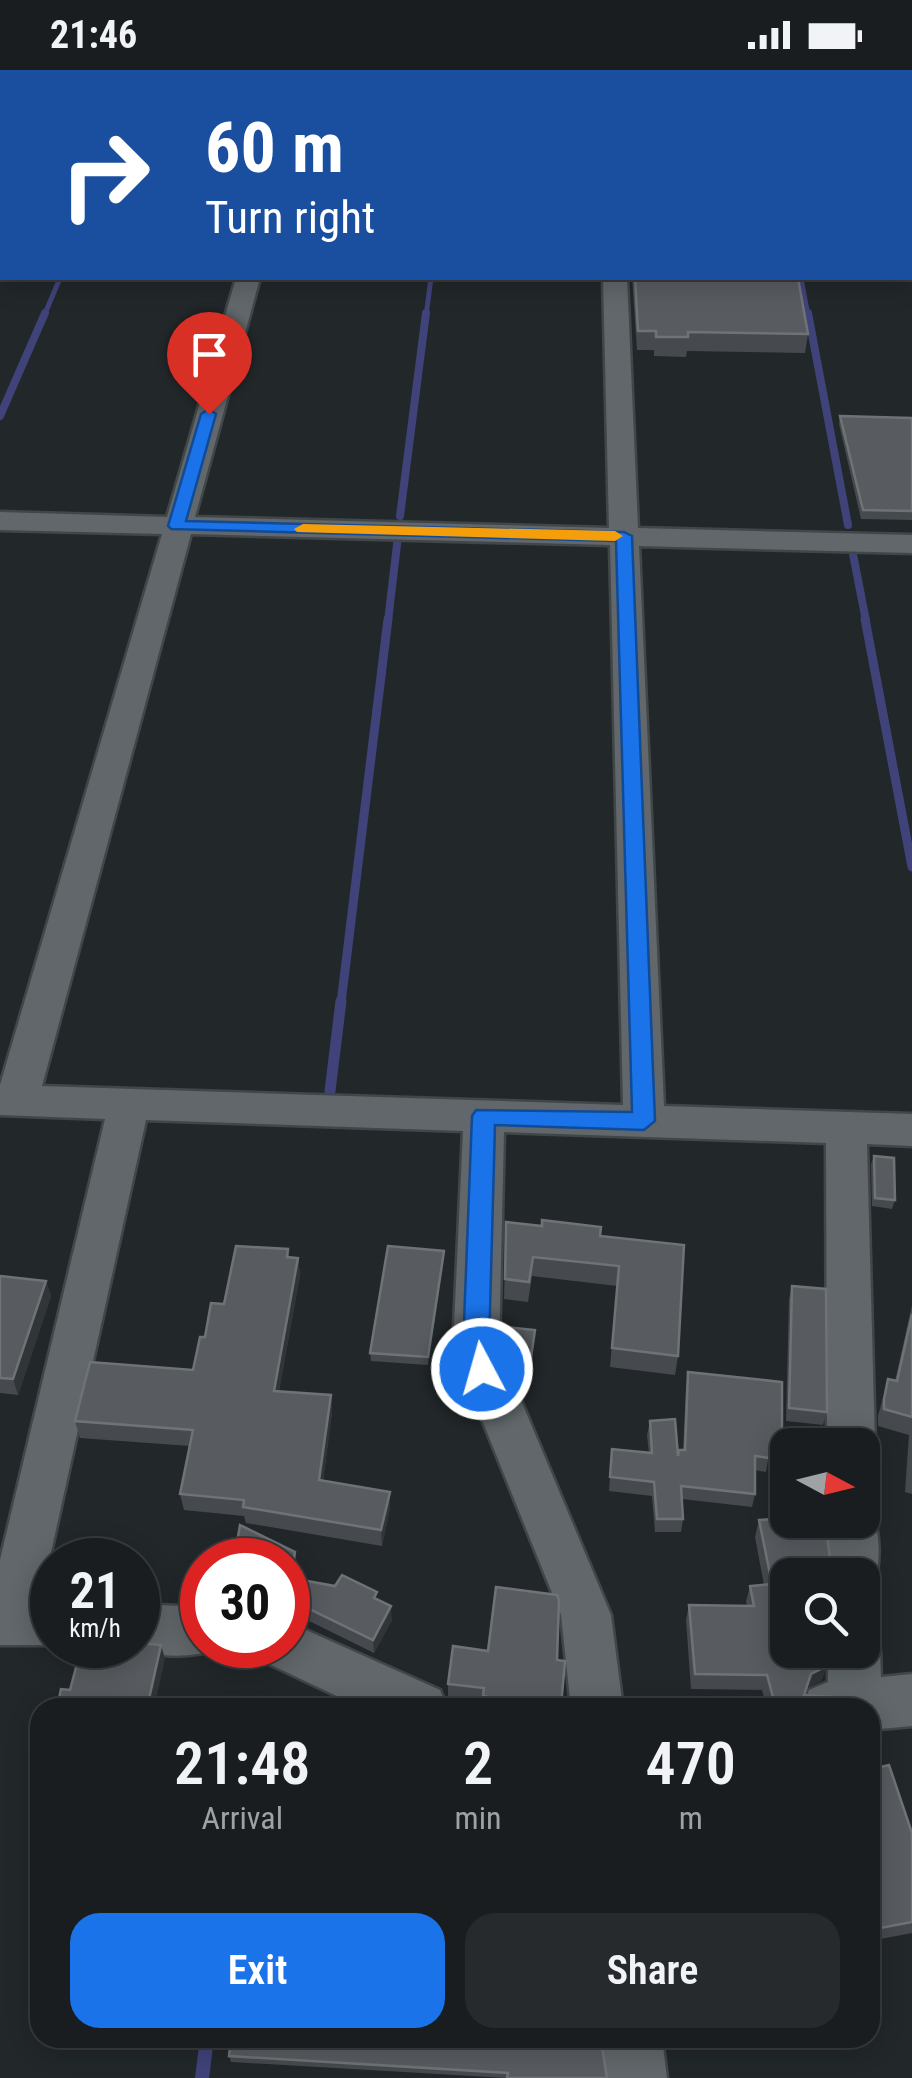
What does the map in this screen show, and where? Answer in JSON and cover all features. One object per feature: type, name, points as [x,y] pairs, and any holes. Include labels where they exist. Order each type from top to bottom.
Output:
[{"type":"street","points":[[247,280],[9,1100],[912,1130]]},
{"type":"street","points":[[615,280],[644,1121]]},
{"type":"street","points":[[0,521],[624,531],[912,544]]},
{"type":"street","points":[[21,1622],[128,1104]]},
{"type":"street","points":[[484,1116],[476,1348],[586,1614],[596,1698]]},
{"type":"street","points":[[846,1128],[851,1428]]},
{"type":"street","points":[[310,1658],[399,1698]]},
{"type":"street","points":[[844,1698],[850,1668]]},
{"type":"street","points":[[880,1702],[912,1700]]},
{"type":"street","points":[[634,2048],[638,2078]]},
{"type":"building","points":[[635,280],[798,280],[808,334],[688,332],[688,337],[656,337],[656,331],[638,331]]},
{"type":"building","points":[[840,416],[912,418],[912,511],[863,510]]},
{"type":"building","points":[[874,1156],[894,1158],[895,1200],[875,1198]]},
{"type":"building","points":[[542,1220],[601,1227],[600,1236],[684,1245],[678,1356],[612,1348],[619,1266],[533,1257],[529,1282],[505,1279],[506,1222],[542,1226]]},
{"type":"building","points":[[236,1246],[288,1249],[287,1257],[298,1258],[274,1391],[331,1395],[319,1480],[390,1492],[381,1530],[243,1507],[244,1500],[180,1494],[193,1430],[75,1421],[90,1362],[193,1370],[200,1337],[205,1337],[211,1303],[224,1304]]},
{"type":"building","points":[[388,1246],[444,1251],[428,1357],[370,1353]]},
{"type":"building","points":[[0,1276],[46,1281],[13,1379],[0,1378]]},
{"type":"building","points":[[792,1286],[826,1289],[827,1412],[789,1408]]},
{"type":"building","points":[[912,1314],[912,1417],[884,1409],[884,1399],[888,1379],[897,1381]]},
{"type":"building","points":[[506,1327],[535,1330],[531,1358],[510,1356],[505,1343]]},
{"type":"building","points":[[688,1372],[782,1382],[782,1428],[770,1428],[769,1458],[755,1456],[755,1494],[681,1486],[683,1519],[657,1519],[654,1482],[610,1477],[612,1449],[652,1453],[650,1421],[675,1419],[678,1456],[679,1450],[685,1450]]},
{"type":"building","points":[[770,1519],[770,1538],[827,1538],[830,1558],[770,1558],[770,1574],[759,1520]]},
{"type":"building","points":[[240,1525],[266,1538],[238,1538]]},
{"type":"building","points":[[342,1575],[377,1592],[374,1598],[391,1606],[373,1640],[310,1609],[310,1581],[335,1586]]},
{"type":"building","points":[[770,1584],[770,1668],[823,1668],[811,1674],[804,1695],[834,1698],[773,1698],[767,1675],[695,1674],[689,1605],[754,1606],[750,1586]]},
{"type":"building","points":[[496,1587],[557,1595],[557,1660],[565,1661],[562,1698],[494,1698],[483,1696],[484,1688],[448,1684],[453,1646],[488,1651]]},
{"type":"building","points":[[76,1668],[156,1668],[149,1698],[59,1698],[61,1689],[70,1690]]},
{"type":"building","points":[[889,1765],[912,1833],[912,1922],[880,1928],[880,1767]]},
{"type":"building","points":[[230,2048],[602,2048],[607,2078],[507,2078],[508,2073],[229,2056]]},
{"type":"waterway","points":[[44,316],[59,280]]},
{"type":"waterway","points":[[426,316],[431,280]]},
{"type":"waterway","points":[[801,280],[808,316]]},
{"type":"waterway","points":[[0,416],[45,313]]},
{"type":"waterway","points":[[400,516],[426,313]]},
{"type":"waterway","points":[[808,313],[848,525]]},
{"type":"waterway","points":[[388,621],[398,536]]},
{"type":"waterway","points":[[852,549],[866,621]]},
{"type":"waterway","points":[[341,1003],[388,619]]},
{"type":"waterway","points":[[865,619],[912,867]]},
{"type":"waterway","points":[[330,1091],[341,1001]]},
{"type":"waterway","points":[[202,2078],[206,2048]]},
{"type":"slow traffic","points":[[303,529],[615,536]]},
{"type":"route","points":[[209,414],[176,526],[624,536],[644,1121],[484,1116],[476,1348],[482,1369]]}]
